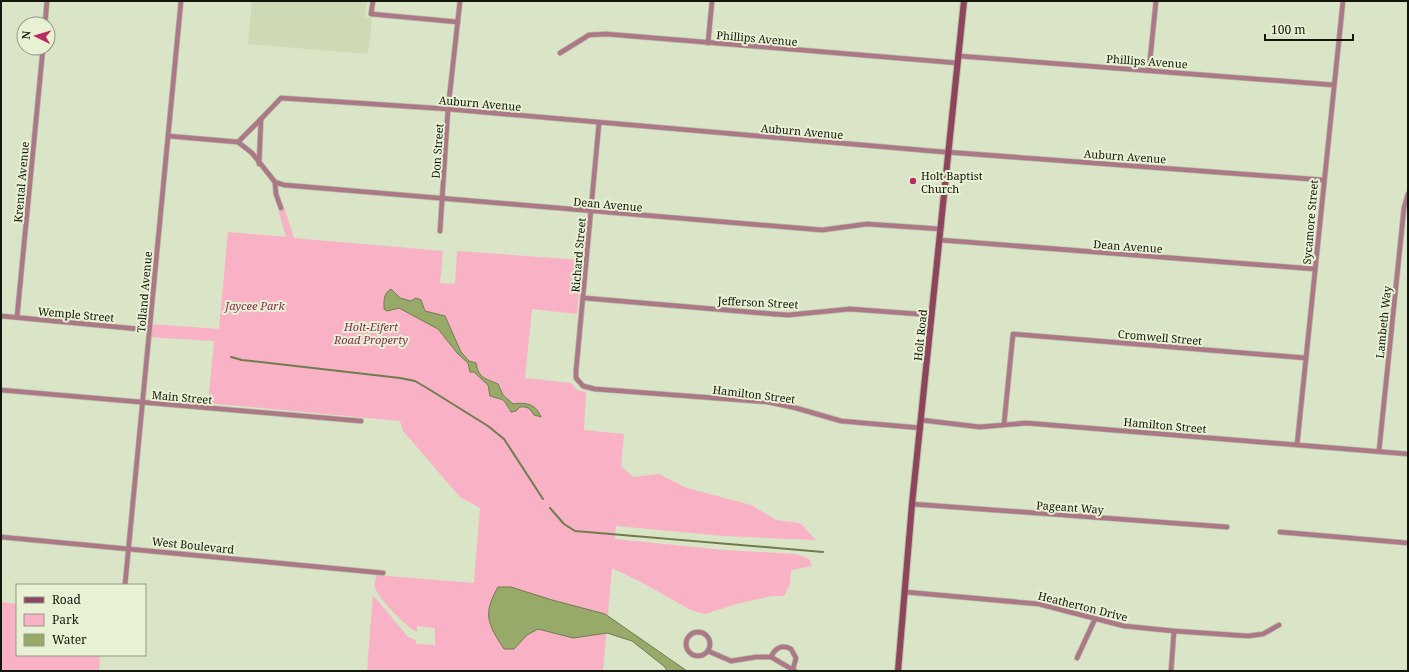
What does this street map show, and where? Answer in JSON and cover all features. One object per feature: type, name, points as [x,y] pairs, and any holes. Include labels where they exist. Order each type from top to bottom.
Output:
[{"type":"main road","name":"Holt Road","points":[[898,671],[912,504],[964,1]]},
{"type":"street","points":[[46,16],[47,1]]},
{"type":"street","name":"Tolland Avenue","points":[[125,584],[181,1]]},
{"type":"street","points":[[373,1],[371,14],[458,22]]},
{"type":"street","name":"Don Street","points":[[440,231],[448,109],[460,1]]},
{"type":"street","points":[[708,43],[712,1]]},
{"type":"street","points":[[1149,70],[1156,1]]},
{"type":"street","name":"Sycamore Street","points":[[1297,445],[1323,180],[1343,1]]},
{"type":"street","name":"Phillips Avenue","points":[[560,53],[589,35],[597,34],[959,60],[1149,70],[1334,85]]},
{"type":"street","name":"Krental Avenue","points":[[17,317],[42,56]]},
{"type":"street","name":"Auburn Avenue","points":[[260,118],[281,98],[448,109],[949,152],[1323,180]]},
{"type":"street","points":[[238,142],[260,118]]},
{"type":"street","points":[[259,164],[260,118]]},
{"type":"street","name":"Richard Street","points":[[583,386],[576,378],[576,370],[584,298],[599,123]]},
{"type":"street","points":[[168,136],[238,142],[252,154],[275,182],[276,194],[281,208]]},
{"type":"street","name":"Dean Avenue","points":[[275,182],[284,185],[591,212],[822,230],[867,224],[941,229]]},
{"type":"street","name":"Lambeth Way","points":[[1379,451],[1404,208],[1408,194]]},
{"type":"street","name":"Dean Avenue","points":[[940,240],[1315,269]]},
{"type":"street","name":"Jefferson Street","points":[[584,298],[788,315],[850,309],[932,315]]},
{"type":"street","name":"Wemple Street","points":[[1,316],[149,330]]},
{"type":"street","name":"Cromwell Street","points":[[1004,424],[1013,334],[1306,358]]},
{"type":"street","name":"Hamilton Street","points":[[583,386],[595,389],[768,402],[796,408],[841,421],[921,428]]},
{"type":"street","name":"Main Street","points":[[1,390],[361,421]]},
{"type":"street","name":"Hamilton Street","points":[[921,420],[980,426],[1026,423],[1408,454]]},
{"type":"street","name":"Pageant Way","points":[[912,504],[1227,527]]},
{"type":"street","points":[[1280,532],[1408,543]]},
{"type":"street","name":"West Boulevard","points":[[1,537],[382,573]]},
{"type":"street","name":"Heatherton Drive","points":[[905,592],[1039,604],[1073,611],[1095,619],[1124,626],[1174,631],[1248,636],[1263,634],[1279,625]]},
{"type":"street","points":[[1077,658],[1095,619]]},
{"type":"street","points":[[1171,671],[1174,631]]},
{"type":"street","points":[[695,633],[703,633],[709,639],[708,651],[703,656],[692,654],[687,648],[689,637],[695,633]]},
{"type":"street","points":[[708,651],[731,661],[756,657],[771,657],[794,670],[796,658],[791,649],[781,647],[777,648],[771,657]]},
{"type":"shaded area","points":[[252,1],[367,1],[365,17],[372,18],[368,54],[248,44]]},
{"type":"green space","name":"Holt-Eifert Road Property","points":[[284,207],[294,238],[443,251],[440,283],[455,284],[457,251],[582,260],[577,314],[532,309],[525,378],[571,383],[577,390],[586,392],[584,430],[624,434],[621,466],[633,477],[659,474],[687,488],[751,505],[776,520],[800,523],[816,540],[724,536],[616,526],[615,539],[724,550],[796,554],[809,559],[812,566],[791,570],[790,584],[784,596],[772,596],[736,604],[705,614],[691,610],[612,568],[603,671],[367,671],[373,595],[408,637],[416,640],[416,644],[435,645],[435,628],[417,626],[417,632],[406,625],[387,605],[375,588],[376,575],[474,583],[480,508],[460,497],[403,431],[400,421],[208,403],[214,341],[149,337],[150,324],[219,329],[228,232],[286,237],[278,209]]},
{"type":"green space","points":[[1,602],[16,604],[16,656],[100,656],[99,671],[1,671]]},
{"type":"water","points":[[391,289],[400,298],[411,301],[416,298],[421,300],[425,311],[445,316],[461,352],[469,361],[476,363],[481,375],[498,384],[503,395],[513,404],[522,403],[530,405],[536,409],[541,417],[534,415],[525,407],[520,407],[516,411],[511,412],[503,400],[490,396],[488,385],[474,372],[470,372],[468,363],[458,354],[438,329],[399,308],[387,311],[384,309],[385,295]]},
{"type":"water","points":[[498,587],[511,587],[605,614],[687,671],[667,671],[665,667],[632,641],[607,633],[573,638],[538,629],[527,635],[514,649],[504,649],[494,633],[489,619],[490,605]]},
{"type":"waterway","points":[[231,357],[242,360],[415,381],[488,426],[504,439],[543,499]]},
{"type":"waterway","points":[[550,508],[564,524],[575,531],[823,552]]},
{"type":"place","name":"Holt Baptist Church","points":[[913,181]]},
{"type":"park label","name":"Jaycee Park","points":[[255,305]]}]
